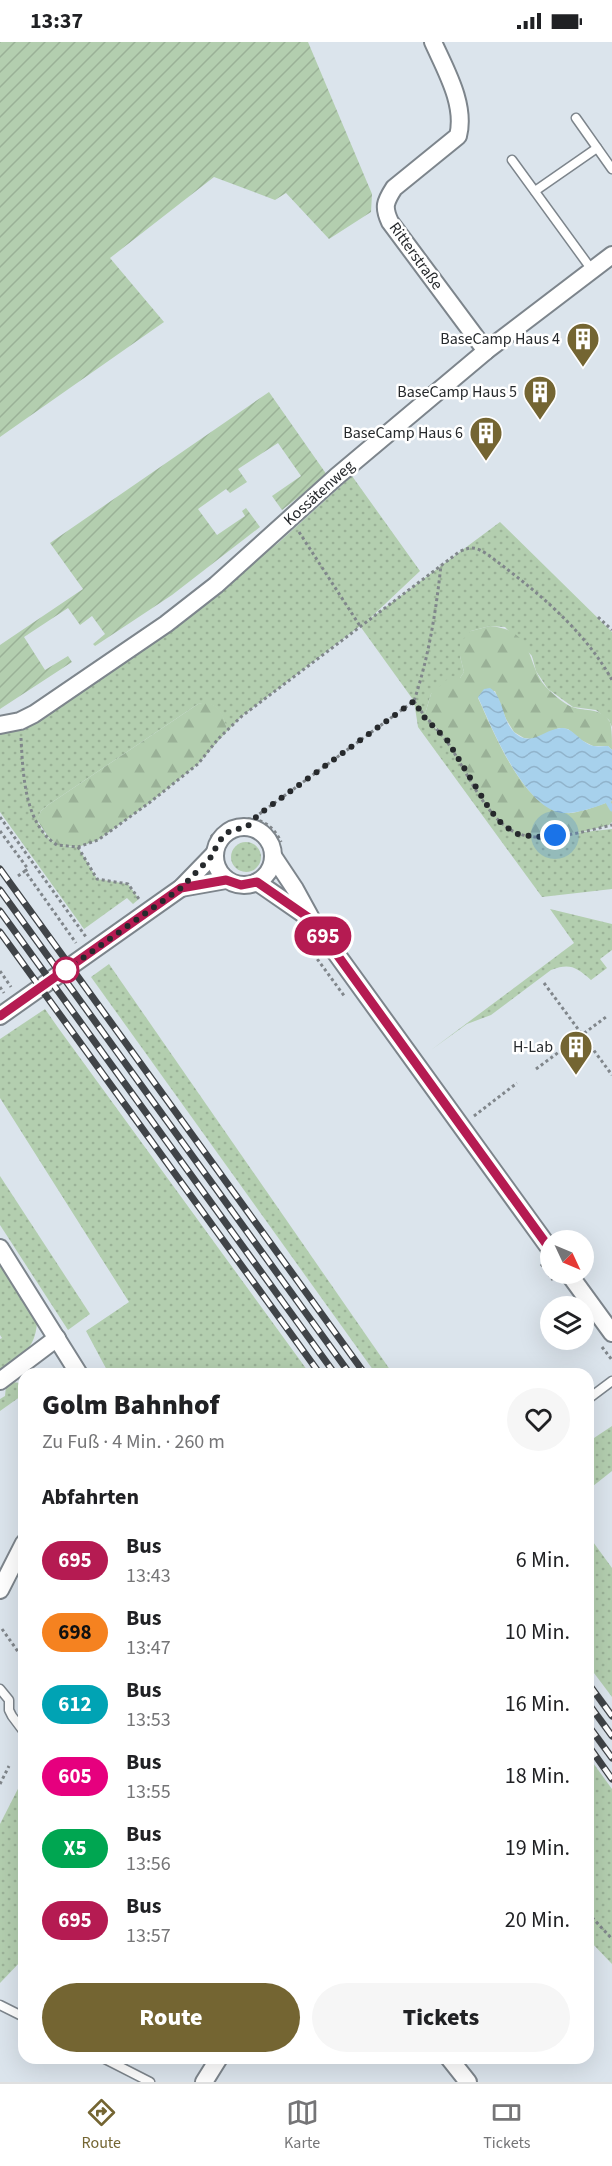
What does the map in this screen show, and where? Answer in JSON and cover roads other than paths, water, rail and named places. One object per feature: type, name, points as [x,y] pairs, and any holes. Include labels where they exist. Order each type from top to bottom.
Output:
[{"type":"street","name":"Ritterstraße","points":[[433,42],[460,109],[462,124],[458,136],[394,188],[387,199],[385,212],[390,222],[486,351]]},
{"type":"street","name":"Kossätenweg","points":[[0,725],[20,722],[34,714],[166,624],[216,585],[336,477],[486,351],[612,255]]},
{"type":"street","points":[[0,1017],[181,888],[225,834],[250,823],[278,853],[312,920],[540,1248]]},
{"type":"street","points":[[210,850],[219,872],[226,880]]},
{"type":"street","points":[[181,888],[226,880],[241,885],[257,882],[269,872],[278,853]]},
{"type":"street","points":[[257,882],[312,920]]},
{"type":"street","points":[[0,1248],[75,1368]]},
{"type":"street","points":[[576,1284],[612,1333]]},
{"type":"street","points":[[0,1381],[57,1338]]},
{"type":"street","points":[[0,1590],[18,1555]]},
{"type":"street","points":[[204,2082],[215,2064]]},
{"type":"street","points":[[454,2064],[468,2082]]},
{"type":"lane","points":[[576,118],[612,169]]},
{"type":"lane","points":[[535,191],[597,148]]},
{"type":"lane","points":[[512,160],[592,270]]},
{"type":"lane","points":[[594,1394],[612,1381]]},
{"type":"lane","points":[[0,1689],[9,1700],[9,1710],[18,1724]]},
{"type":"lane","points":[[0,2005],[18,2014]]},
{"type":"lane","points":[[115,2064],[150,2082]]},
{"type":"water","points":[[490,688],[498,697],[510,727],[520,737],[532,738],[562,728],[589,745],[608,746],[612,750],[612,801],[582,811],[563,813],[549,808],[536,798],[511,766],[478,697],[484,689]]},
{"type":"waterway","points":[[608,802],[612,809]]},
{"type":"railway","points":[[0,869],[361,1368]]},
{"type":"railway","points":[[0,890],[346,1368]]},
{"type":"railway","points":[[0,911],[331,1368]]},
{"type":"railway","points":[[0,932],[316,1368]]},
{"type":"railway","points":[[594,1691],[612,1716]]},
{"type":"railway","points":[[594,1711],[612,1736]]},
{"type":"railway","points":[[594,1733],[612,1758]]},
{"type":"railway","points":[[594,1754],[612,1779]]},
{"type":"place","name":"BaseCamp Haus 4","points":[[583,368]]},
{"type":"place","name":"BaseCamp Haus 5","points":[[540,421]]},
{"type":"place","name":"BaseCamp Haus 6","points":[[486,462]]},
{"type":"place","name":"H-Lab","points":[[576,1076]]}]
